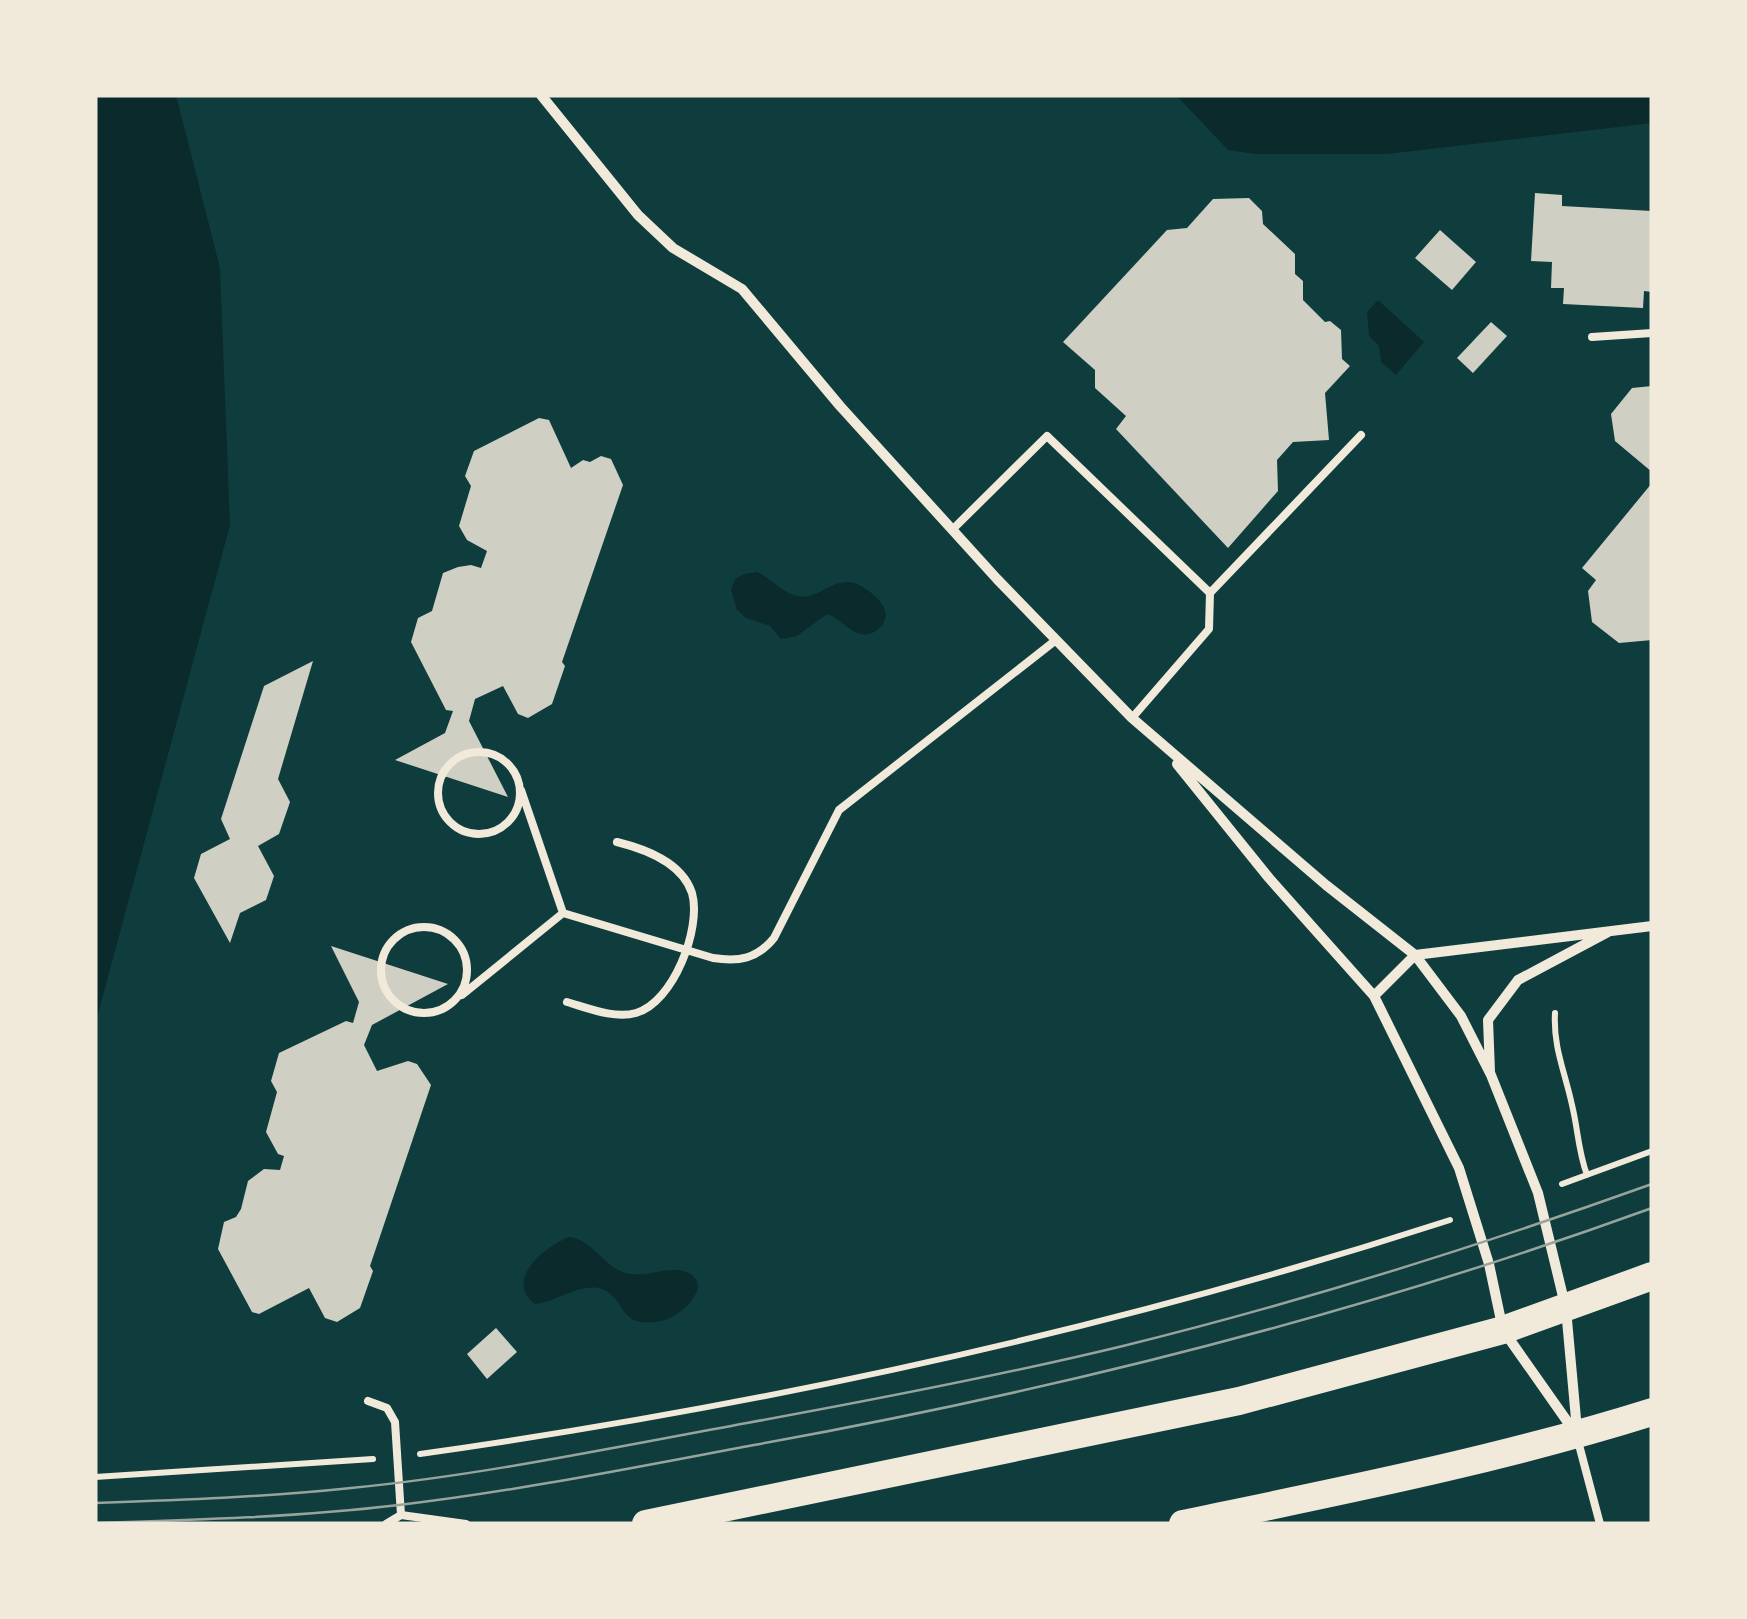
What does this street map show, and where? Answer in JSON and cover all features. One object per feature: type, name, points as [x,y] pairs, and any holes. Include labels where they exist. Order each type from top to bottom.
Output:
[{"type":"highway","points":[[646,1524],[1239,1401],[1502,1330],[1652,1276]]},
{"type":"highway","points":[[1183,1524],[1577,1436],[1652,1412]]},
{"type":"street","points":[[541,95],[638,215],[673,248],[742,289],[952,530],[1132,718],[1415,956],[1461,1016],[1490,1075],[1538,1193],[1566,1309],[1577,1436]]},
{"type":"street","points":[[1161,744],[1269,878],[1374,996],[1459,1168],[1489,1264],[1502,1330],[1577,1436]]},
{"type":"street","points":[[1374,996],[1415,956],[1652,926]]},
{"type":"street","points":[[1490,1075],[1488,1020],[1518,980],[1613,930]]},
{"type":"lane","points":[[1592,337],[1652,333]]},
{"type":"lane","points":[[1132,718],[1209,629],[1210,593],[1361,435]]},
{"type":"lane","points":[[952,530],[1047,436],[1210,593]]},
{"type":"lane","points":[[563,913],[731,961],[764,951],[839,810],[1056,640]]},
{"type":"lane","points":[[518,782],[518,808],[500,829],[474,834],[460,830],[442,810],[440,783],[454,761],[466,755],[492,754],[513,770],[518,782],[563,913]]},
{"type":"lane","points":[[567,1002],[620,1015],[638,1013],[664,992],[686,951],[693,917],[692,892],[664,860],[642,848],[618,842]]},
{"type":"lane","points":[[452,1003],[466,980],[464,952],[457,941],[433,927],[406,930],[394,938],[385,950],[381,979],[396,1004],[424,1014],[452,1003],[563,913]]},
{"type":"lane","points":[[368,1401],[392,1413],[401,1515]]},
{"type":"lane","points":[[1577,1436],[1600,1524]]},
{"type":"lane","points":[[386,1524],[401,1515],[466,1524]]},
{"type":"path","points":[[1556,1013],[1554,1039],[1587,1174]]},
{"type":"path","points":[[1538,1193],[1652,1151]]},
{"type":"path","points":[[95,1477],[397,1458],[542,1437],[963,1353],[1296,1270],[1473,1213]]},
{"type":"water","points":[[95,95],[176,95],[220,268],[230,525],[95,1025]]},
{"type":"water","points":[[1176,95],[1652,95],[1652,123],[1387,154],[1255,154],[1228,150]]},
{"type":"water","points":[[1378,300],[1424,342],[1396,375],[1381,362],[1379,346],[1369,336],[1367,312]]},
{"type":"water","points":[[757,572],[786,592],[805,597],[841,583],[857,584],[881,602],[885,620],[875,631],[861,634],[827,614],[797,636],[781,639],[770,626],[746,618],[737,610],[731,590],[735,579]]},
{"type":"water","points":[[569,1237],[585,1243],[626,1273],[686,1272],[694,1277],[697,1291],[679,1312],[650,1323],[631,1318],[602,1289],[578,1290],[535,1304],[526,1294],[524,1284],[531,1264]]},
{"type":"building","points":[[1535,193],[1562,195],[1562,206],[1652,211],[1652,292],[1644,291],[1643,308],[1563,304],[1564,288],[1551,288],[1552,262],[1531,261]]},
{"type":"building","points":[[1249,198],[1262,211],[1263,224],[1295,254],[1295,274],[1303,281],[1303,300],[1325,322],[1330,321],[1341,330],[1342,359],[1350,366],[1325,393],[1329,440],[1293,442],[1277,460],[1278,491],[1228,548],[1116,429],[1126,416],[1095,388],[1095,370],[1063,342],[1167,230],[1187,228],[1213,199]]},
{"type":"building","points":[[1440,230],[1476,262],[1452,290],[1415,258]]},
{"type":"building","points":[[1491,322],[1507,336],[1473,373],[1457,358]]},
{"type":"building","points":[[1652,386],[1652,472],[1615,441],[1611,414],[1632,388]]},
{"type":"building","points":[[539,418],[549,420],[571,468],[583,460],[590,462],[601,456],[611,459],[623,485],[562,662],[565,666],[552,704],[528,718],[518,714],[503,686],[475,699],[469,721],[508,797],[395,760],[445,733],[453,711],[446,710],[411,642],[418,618],[432,611],[443,573],[471,565],[481,568],[487,551],[467,540],[459,526],[471,486],[465,476],[474,451]]},
{"type":"building","points":[[1652,483],[1652,640],[1619,643],[1592,622],[1588,591],[1596,580],[1582,568]]},
{"type":"building","points":[[313,661],[278,779],[290,802],[279,834],[258,846],[274,876],[266,900],[240,913],[230,943],[194,878],[201,854],[230,839],[221,819],[264,686]]},
{"type":"building","points":[[331,946],[448,984],[372,1025],[364,1045],[377,1071],[408,1061],[417,1064],[431,1085],[370,1266],[373,1271],[360,1308],[337,1322],[325,1318],[309,1288],[259,1314],[252,1312],[218,1249],[224,1222],[236,1217],[241,1209],[248,1181],[264,1169],[280,1170],[284,1156],[278,1154],[266,1132],[277,1092],[271,1081],[279,1053],[346,1021],[353,1023],[359,1002]]},
{"type":"building","points":[[496,1328],[517,1352],[487,1379],[467,1354]]},
{"type":"tram line","points":[[95,1503],[287,1494],[450,1476],[936,1387],[1123,1346],[1257,1311],[1456,1251],[1652,1184]]},
{"type":"tram line","points":[[95,1523],[285,1515],[444,1499],[577,1478],[982,1400],[1320,1315],[1652,1208]]}]
